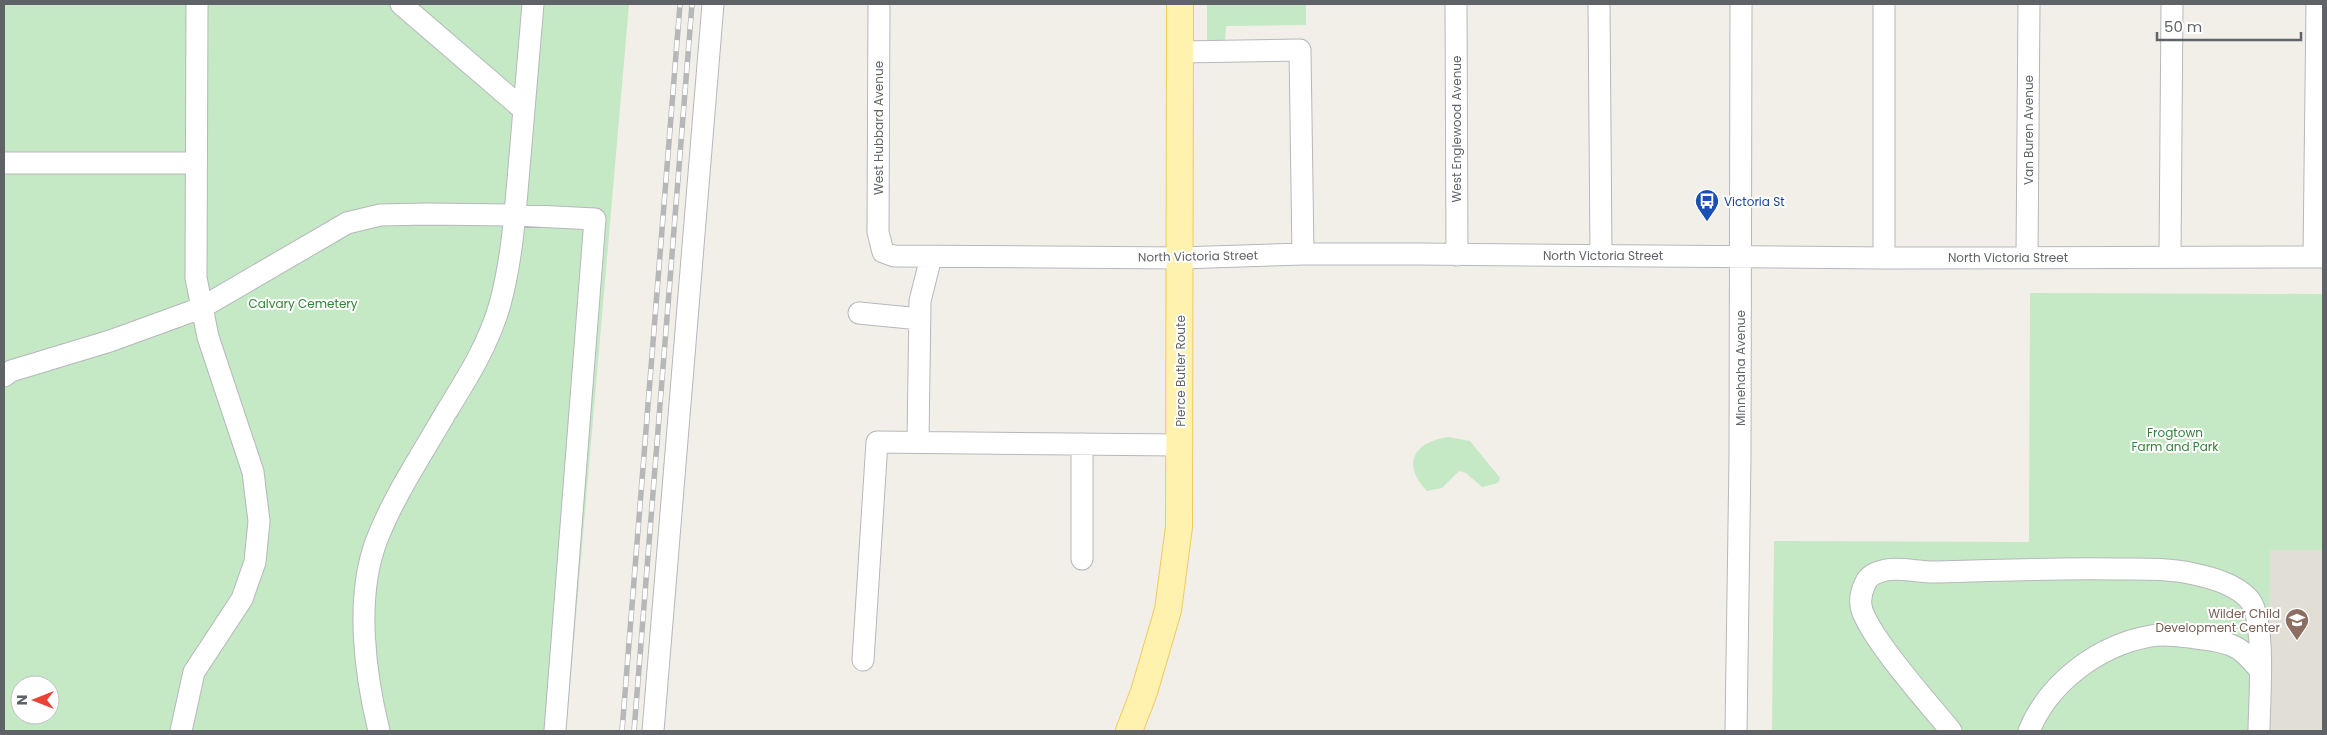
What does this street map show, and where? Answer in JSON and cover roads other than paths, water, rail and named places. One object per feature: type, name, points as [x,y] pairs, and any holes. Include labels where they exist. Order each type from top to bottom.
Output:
[{"type":"main road","name":"Pierce Butler Route","points":[[1129,731],[1144,692],[1168,610],[1179,527],[1180,4]]},
{"type":"street","points":[[181,731],[194,672],[242,599],[254,562],[259,521],[253,472],[208,337],[196,278],[198,4]]},
{"type":"street","points":[[401,4],[524,110]]},
{"type":"street","points":[[379,731],[369,690],[365,639],[366,584],[376,544],[392,505],[482,348],[499,306],[509,260],[515,214],[532,4]]},
{"type":"street","points":[[653,731],[713,4]]},
{"type":"street","name":"West Hubbard Avenue","points":[[879,4],[878,232],[883,252]]},
{"type":"street","name":"West Englewood Avenue","points":[[1456,4],[1457,255]]},
{"type":"street","points":[[1599,4],[1601,255]]},
{"type":"street","name":"Minnehaha Avenue","points":[[1736,731],[1741,4]]},
{"type":"street","points":[[1884,4],[1884,258]]},
{"type":"street","name":"Van Buren Avenue","points":[[2027,256],[2029,4]]},
{"type":"street","points":[[2170,257],[2172,4]]},
{"type":"street","points":[[2317,4],[2319,257]]},
{"type":"street","points":[[1180,52],[1300,50],[1303,254]]},
{"type":"street","points":[[4,164],[196,163]]},
{"type":"street","points":[[4,376],[11,371],[110,341],[201,308],[347,223],[380,216],[515,214],[595,219],[555,731]]},
{"type":"street","name":"North Victoria Street","points":[[883,252],[894,256],[932,257],[1180,258],[1303,254],[1884,258],[2027,256],[2319,257]]},
{"type":"street","points":[[918,442],[920,301],[932,257]]},
{"type":"street","points":[[859,313],[920,319]]},
{"type":"street","points":[[863,660],[877,442],[1180,445]]},
{"type":"street","points":[[1082,444],[1082,559]]},
{"type":"street","points":[[1951,731],[1868,623],[1862,607],[1861,596],[1865,582],[1873,574],[1888,570],[1935,572],[2047,568],[2148,569],[2193,573],[2230,585],[2249,599],[2257,611],[2260,633],[2259,731]]},
{"type":"street","points":[[2029,731],[2034,719],[2053,692],[2075,670],[2105,651],[2150,636],[2179,636],[2216,641],[2237,648],[2260,669]]},
{"type":"railway","points":[[622,731],[680,4]]},
{"type":"railway","points":[[634,731],[692,4]]},
{"type":"place","name":"Victoria St","points":[[1707,222]]},
{"type":"place","name":"Wilder Child Development Center","points":[[2297,641]]},
{"type":"park label","name":"Calvary Cemetery","points":[[303,303]]},
{"type":"park label","name":"Frogtown Farm and Park","points":[[2175,439]]}]
